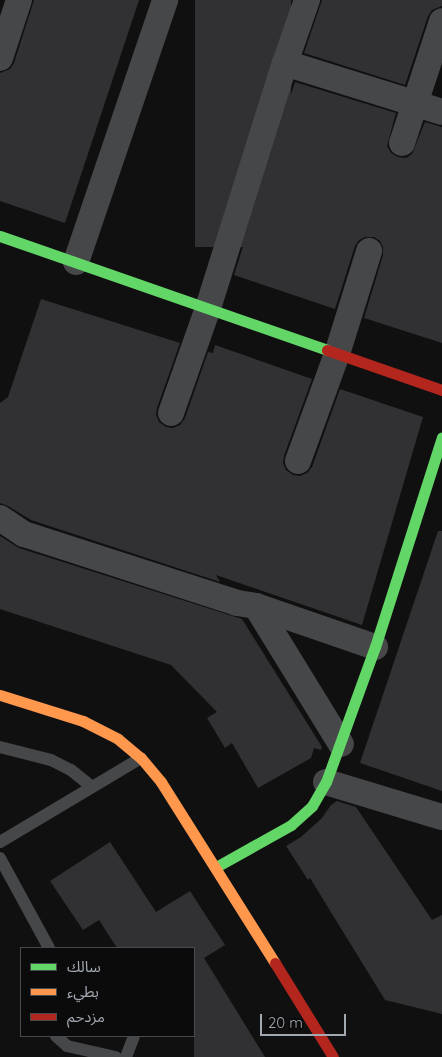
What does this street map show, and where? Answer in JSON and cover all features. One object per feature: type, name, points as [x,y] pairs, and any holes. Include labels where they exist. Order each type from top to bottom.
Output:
[{"type":"street","points":[[0,58],[19,0]]},
{"type":"street","points":[[76,262],[165,0]]},
{"type":"street","points":[[171,413],[208,308],[285,63],[307,0]]},
{"type":"street","points":[[402,143],[442,21]]},
{"type":"street","points":[[285,63],[442,112]]},
{"type":"street","points":[[0,236],[442,390]]},
{"type":"street","points":[[298,461],[337,354],[369,251]]},
{"type":"street","points":[[216,867],[291,825],[312,806],[326,782],[374,647],[442,437]]},
{"type":"street","points":[[0,518],[24,534],[237,603],[256,606],[374,647]]},
{"type":"street","points":[[256,606],[341,744]]},
{"type":"street","points":[[0,695],[83,721],[118,739],[141,758],[161,782],[216,867],[333,1057]]},
{"type":"street","points":[[326,782],[442,817]]},
{"type":"lane","points":[[0,747],[51,760],[72,770],[92,787]]},
{"type":"lane","points":[[0,842],[141,758]]},
{"type":"lane","points":[[0,858],[48,947]]},
{"type":"lane","points":[[57,1037],[68,1046],[116,1057]]},
{"type":"lane","points":[[126,1057],[134,1037]]},
{"type":"building","points":[[34,0],[139,0],[65,223],[0,201],[0,73],[10,69],[14,63]]},
{"type":"building","points":[[195,0],[291,0],[291,247],[195,247]]},
{"type":"building","points":[[322,0],[442,0],[442,6],[432,10],[428,16],[405,85],[304,53]]},
{"type":"building","points":[[295,82],[396,113],[387,146],[391,153],[398,157],[406,158],[412,154],[425,122],[442,127],[442,343],[364,318],[383,255],[383,247],[380,241],[374,237],[365,237],[359,240],[355,246],[335,309],[234,275]]},
{"type":"building","points":[[41,299],[180,343],[157,408],[156,415],[159,422],[166,427],[173,428],[180,425],[185,418],[208,352],[213,353],[215,345],[312,379],[284,456],[283,463],[286,470],[293,475],[300,476],[307,473],[312,467],[340,389],[423,417],[362,625],[216,575],[220,582],[31,520],[0,503],[0,403],[8,397]]},
{"type":"building","points":[[438,531],[442,531],[442,791],[360,763]]},
{"type":"building","points":[[0,536],[19,548],[242,619],[322,747],[321,750],[314,748],[311,758],[258,788],[232,743],[225,748],[207,718],[217,712],[171,665],[0,609]]},
{"type":"building","points":[[337,801],[356,807],[432,920],[442,915],[442,1014],[385,1000],[310,878],[308,880],[286,846],[301,837]]},
{"type":"building","points":[[110,842],[156,912],[190,891],[225,945],[204,958],[265,1057],[194,1057],[195,947],[116,947],[99,920],[83,930],[50,881]]},
{"type":"traffic: fast","points":[[0,236],[327,350]]},
{"type":"traffic: fast","points":[[216,867],[291,825],[312,806],[326,782],[375,647],[442,437]]},
{"type":"traffic: slow","points":[[0,695],[83,721],[118,739],[141,758],[161,782],[275,963]]},
{"type":"traffic: jam","points":[[327,350],[442,390]]},
{"type":"traffic: jam","points":[[275,963],[333,1057]]}]
